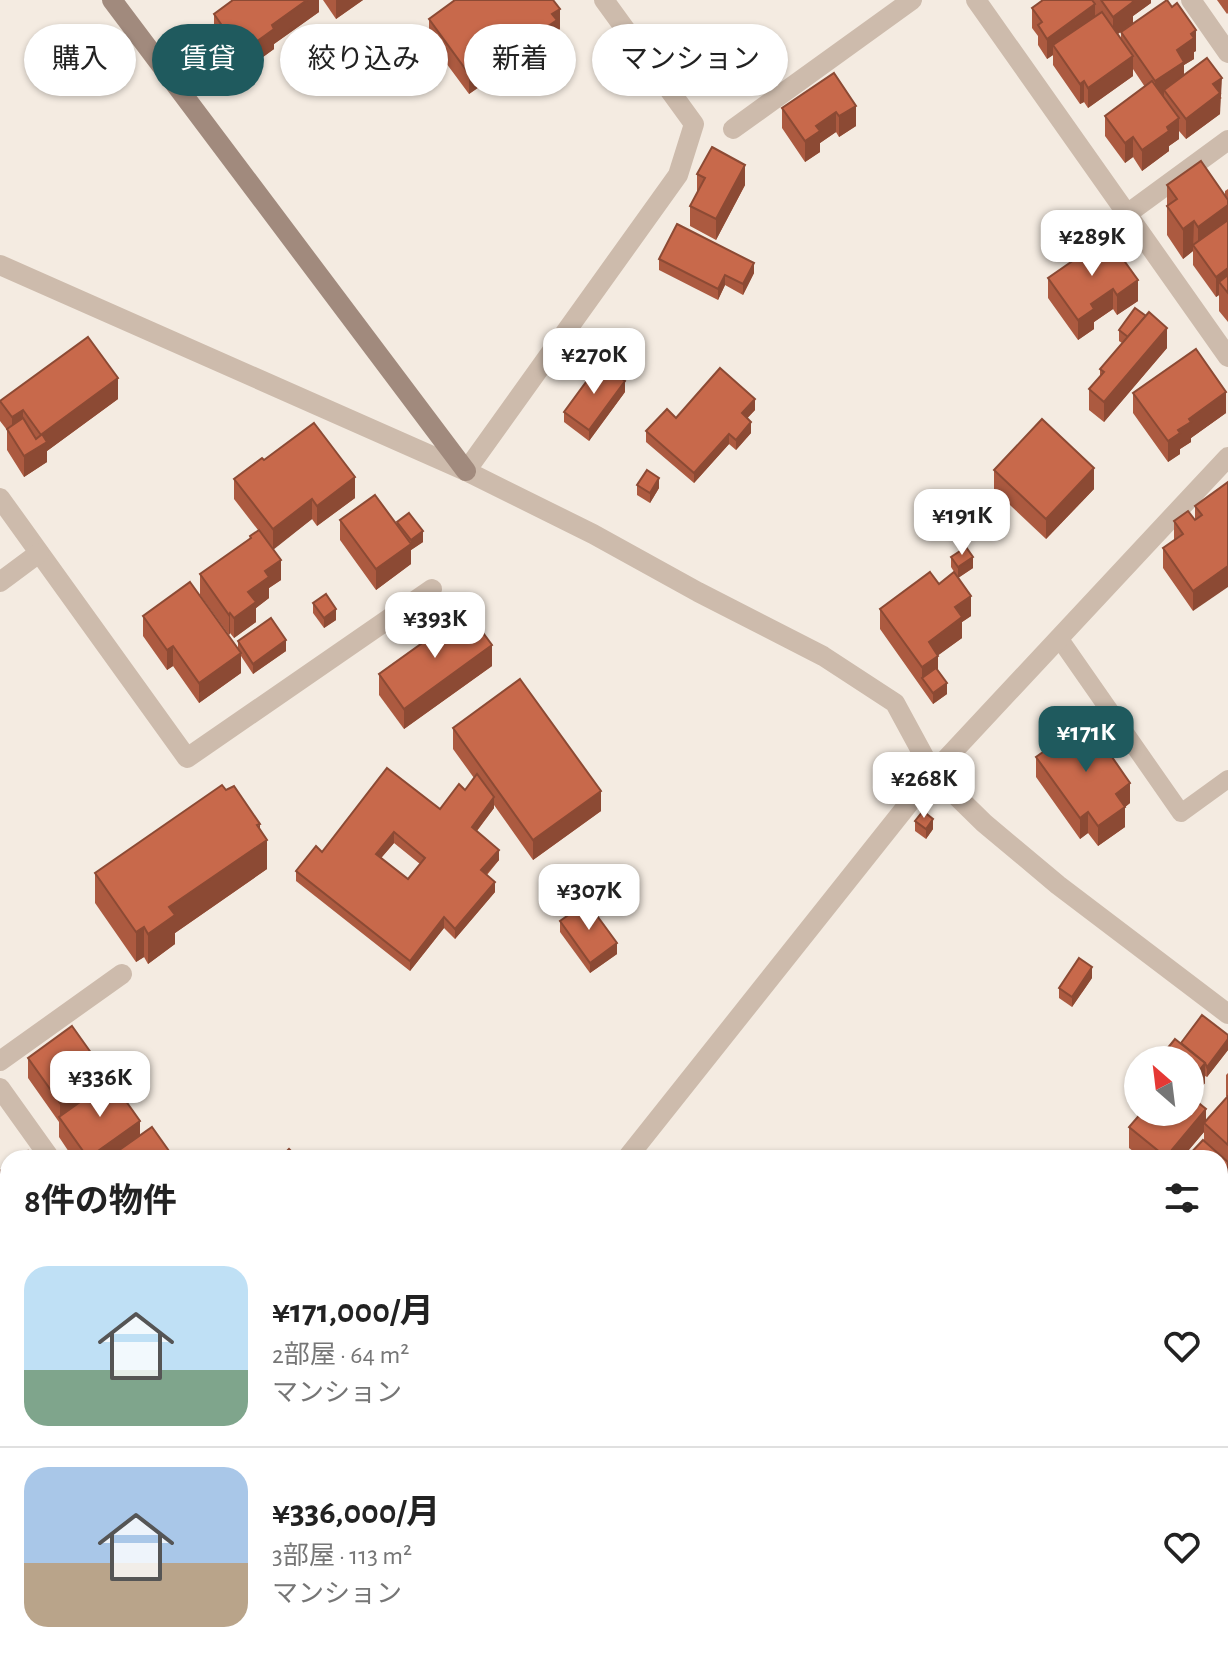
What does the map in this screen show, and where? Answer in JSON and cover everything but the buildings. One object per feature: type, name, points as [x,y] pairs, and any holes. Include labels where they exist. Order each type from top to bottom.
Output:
[{"type":"street","points":[[112,0],[466,471]]},
{"type":"street","points":[[466,471],[678,175],[694,124],[604,0]]},
{"type":"street","points":[[733,129],[912,0]]},
{"type":"street","points":[[976,0],[1228,357]]},
{"type":"street","points":[[1191,0],[1228,53]]},
{"type":"street","points":[[1127,214],[1228,140]]},
{"type":"street","points":[[0,265],[466,471],[593,534],[823,656],[895,703],[933,773],[984,823],[1058,885],[1228,1014]]},
{"type":"street","points":[[633,1150],[933,773],[1228,457]]},
{"type":"street","points":[[1196,491],[1228,469]]},
{"type":"street","points":[[0,498],[187,758],[432,589]]},
{"type":"street","points":[[0,582],[39,553]]},
{"type":"street","points":[[0,1061],[122,974]]},
{"type":"street","points":[[0,1088],[44,1150]]},
{"type":"lane","points":[[1059,638],[1181,813],[1228,779]]}]
